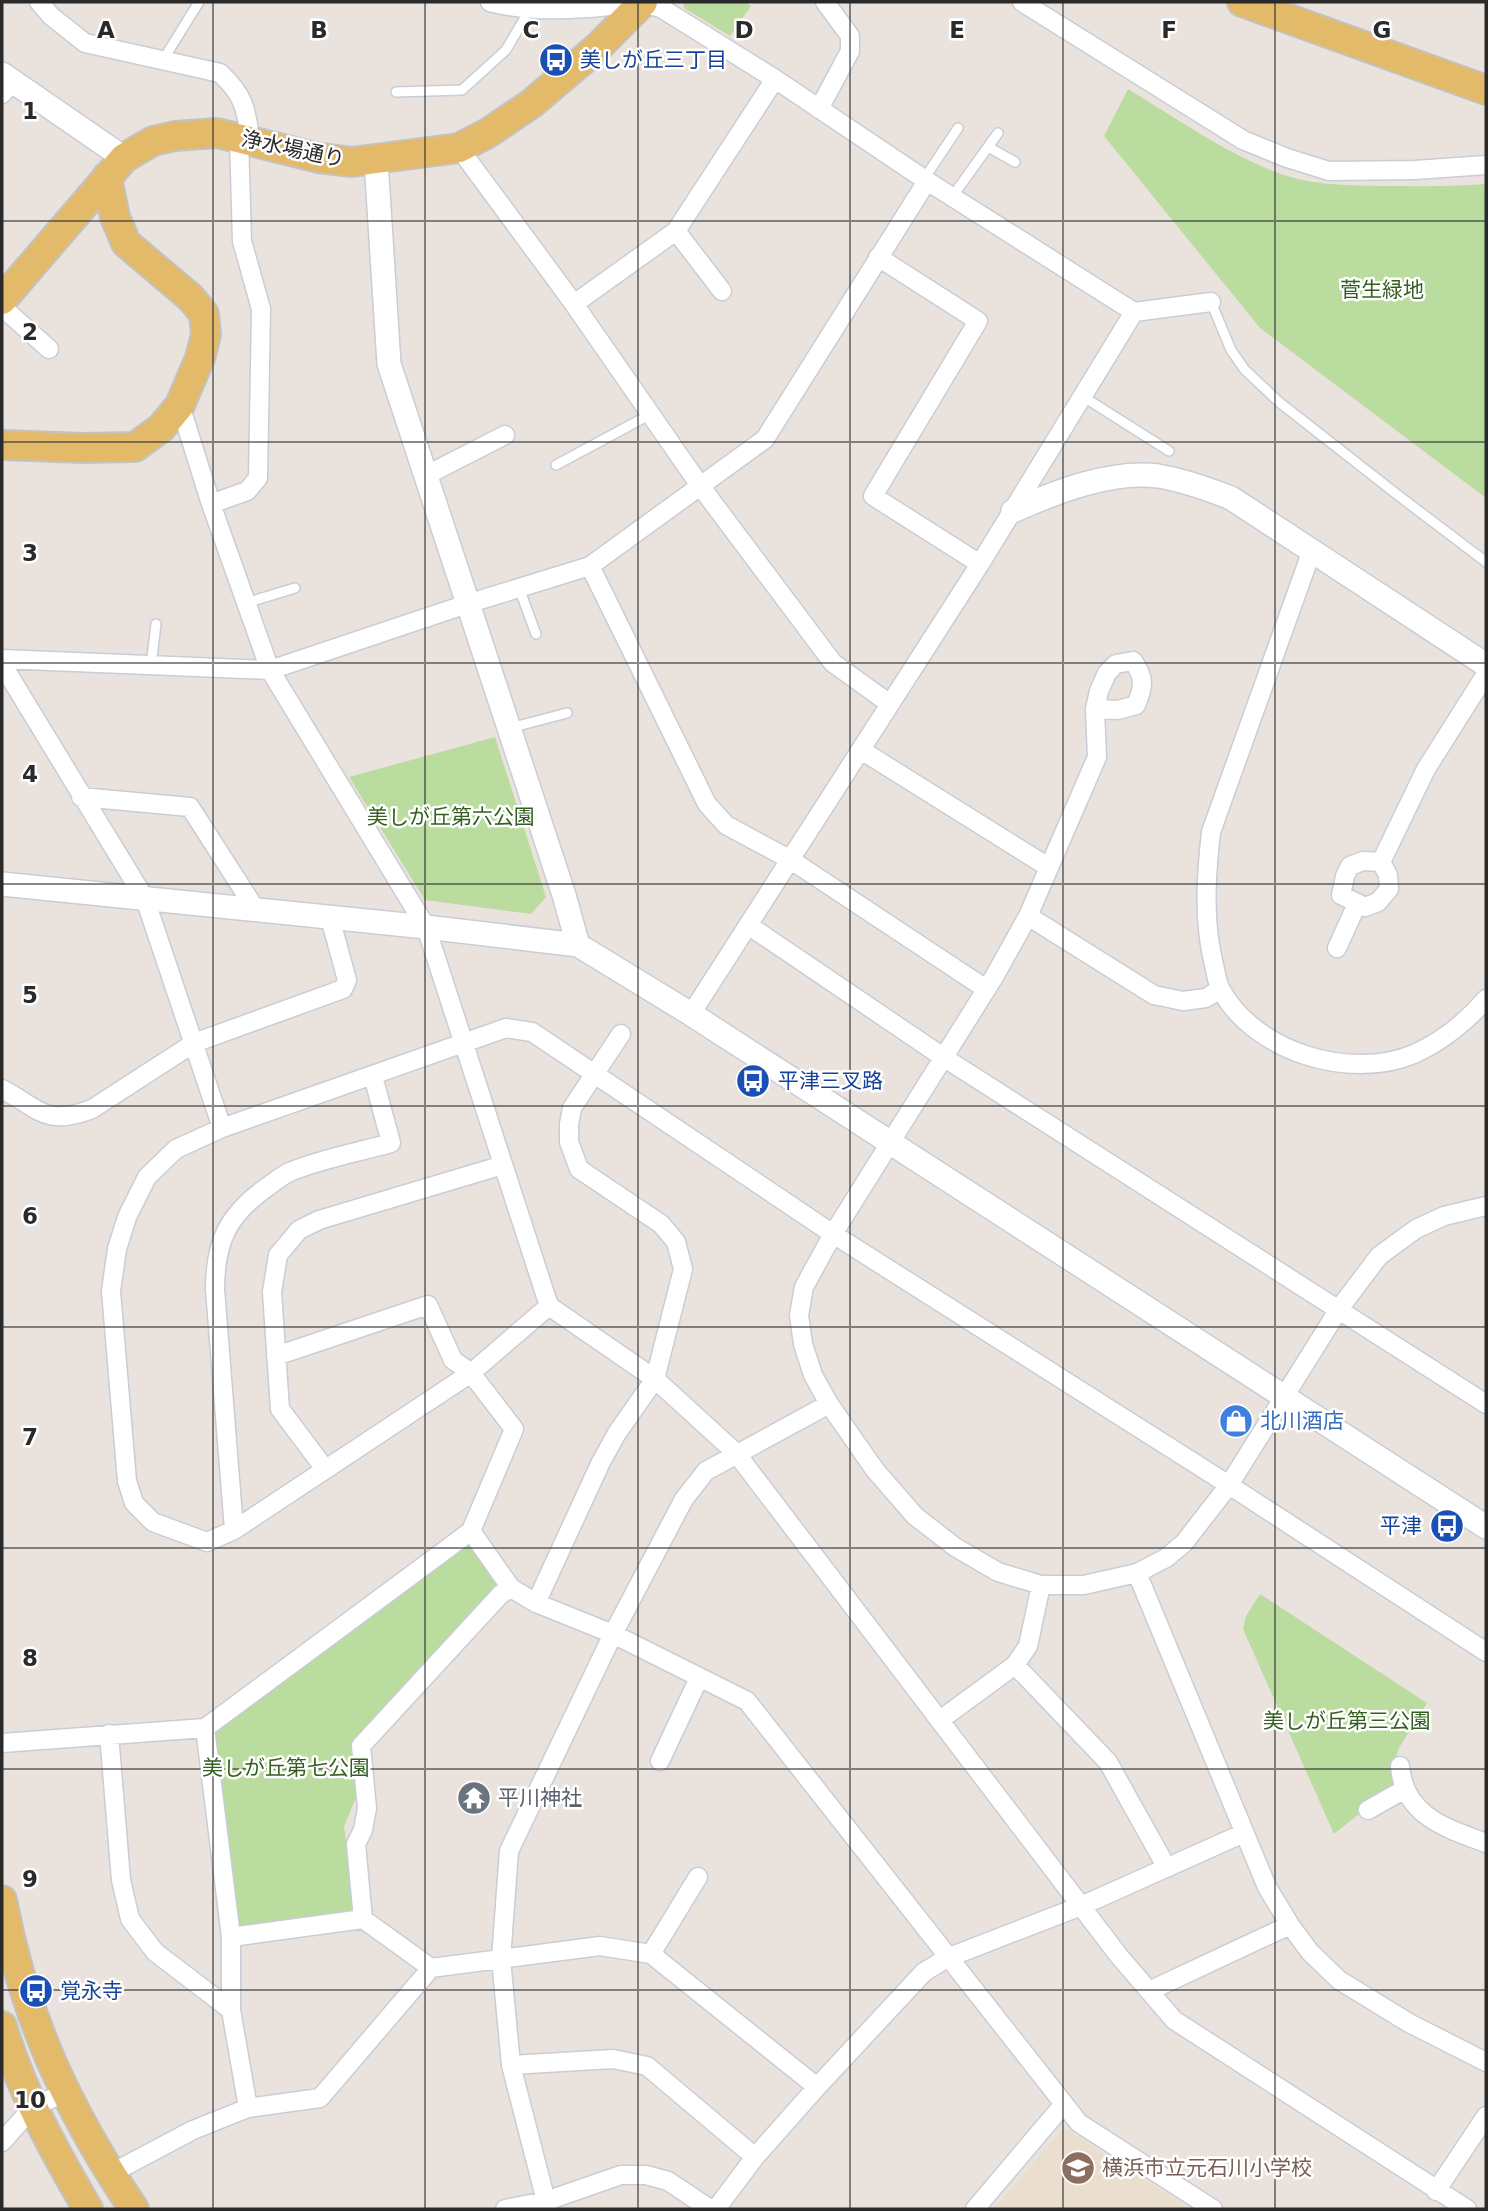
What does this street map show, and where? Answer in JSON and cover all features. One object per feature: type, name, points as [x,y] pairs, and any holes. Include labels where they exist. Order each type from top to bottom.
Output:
[{"type":"main road","name":"浄水場通り","points":[[2,300],[115,168],[153,141],[175,136],[217,133],[319,158],[352,162],[376,161],[459,148],[488,133],[531,104],[597,48],[642,2]]},
{"type":"main road","points":[[1242,2],[1486,90]]},
{"type":"main road","points":[[2,445],[135,447],[161,428],[180,405],[200,358],[206,335],[204,314],[191,298],[126,243],[115,217],[115,168]]},
{"type":"main road","points":[[2,1900],[27,1999],[64,2092],[110,2174],[134,2209]]},
{"type":"main road","points":[[2,2026],[33,2107],[59,2161],[88,2209]]},
{"type":"street","points":[[39,2],[51,16],[85,43],[220,73],[236,87],[245,104],[242,241],[261,309],[258,478],[247,491],[211,504]]},
{"type":"street","points":[[490,2],[547,11],[642,2],[661,8],[1134,312],[1211,302]]},
{"type":"street","points":[[819,109],[850,51],[850,36],[825,2]]},
{"type":"street","points":[[1022,2],[1243,140],[1287,158],[1329,171],[1415,170],[1486,164]]},
{"type":"street","points":[[574,304],[676,231],[775,79]]},
{"type":"street","points":[[5,84],[115,168]]},
{"type":"street","points":[[459,148],[574,304],[701,487],[833,663],[890,704]]},
{"type":"street","points":[[376,161],[389,364],[579,945]]},
{"type":"street","points":[[2,659],[270,670],[590,566],[765,439],[925,180]]},
{"type":"street","points":[[676,231],[722,291]]},
{"type":"street","points":[[878,257],[978,321],[873,496],[980,564]]},
{"type":"street","points":[[2,307],[50,349]]},
{"type":"street","points":[[691,1014],[980,564],[1134,312]]},
{"type":"street","points":[[180,405],[211,504],[270,670],[426,927],[549,1306],[655,1379],[736,1453],[1081,1906],[1174,2021],[1467,2209]]},
{"type":"street","points":[[425,476],[505,436]]},
{"type":"street","points":[[1013,511],[1055,493],[1110,478],[1157,476],[1203,487],[1231,498],[1486,666]]},
{"type":"street","points":[[1311,553],[1211,832],[1207,870],[1207,937],[1220,989],[1244,1021],[1288,1051],[1325,1061],[1379,1064],[1414,1054],[1452,1031],[1486,999]]},
{"type":"street","points":[[590,566],[707,804],[726,825],[791,860],[986,989]]},
{"type":"street","points":[[2,664],[145,899],[222,1128]]},
{"type":"street","points":[[1381,862],[1426,769],[1486,674]]},
{"type":"street","points":[[1095,709],[1097,757],[1028,916],[986,989],[889,1141],[804,1287],[799,1315],[803,1344],[813,1375],[829,1404],[875,1471],[915,1516],[955,1547],[998,1572],[1041,1585],[1084,1585],[1137,1573],[1166,1558],[1184,1543],[1229,1485],[1339,1309],[1379,1256],[1416,1229],[1444,1216],[1486,1206]]},
{"type":"street","points":[[861,750],[1048,867]]},
{"type":"street","points":[[81,797],[190,807],[256,910]]},
{"type":"street","points":[[1363,861],[1381,862],[1388,875],[1389,889],[1378,902],[1365,907],[1341,895],[1350,866],[1363,861]]},
{"type":"street","points":[[2,884],[579,945],[889,1141],[1486,1527]]},
{"type":"street","points":[[1337,948],[1357,904]]},
{"type":"street","points":[[1028,916],[1154,995],[1183,1001],[1206,998],[1220,989]]},
{"type":"street","points":[[2,1089],[36,1112],[54,1117],[75,1115],[92,1109],[194,1043],[342,989],[347,980],[330,918]]},
{"type":"street","points":[[747,925],[943,1057],[1486,1404]]},
{"type":"street","points":[[549,1306],[471,1373],[234,1530],[207,1542],[153,1522],[134,1503],[127,1481],[111,1291],[117,1249],[127,1217],[147,1177],[176,1149],[222,1128],[506,1028],[532,1032],[833,1234],[1486,1652]]},
{"type":"street","points":[[536,1603],[601,1462],[617,1433],[655,1379],[683,1269],[677,1242],[661,1224],[579,1169],[569,1142],[572,1108],[621,1034]]},
{"type":"street","points":[[234,1530],[215,1289],[215,1265],[222,1236],[235,1213],[290,1171],[391,1143],[373,1076]]},
{"type":"street","points":[[325,1469],[280,1409],[272,1293],[278,1255],[287,1241],[299,1230],[319,1220],[503,1165]]},
{"type":"street","points":[[2,1743],[205,1728],[471,1531],[514,1429],[471,1373],[453,1360],[428,1305],[276,1356]]},
{"type":"street","points":[[547,2205],[511,2065],[501,1959],[509,1851],[613,1634],[684,1499],[706,1471],[829,1404]]},
{"type":"street","points":[[471,1531],[511,1588],[536,1603],[613,1634],[747,1701],[1079,2123],[1213,2209]]},
{"type":"street","points":[[1137,1573],[1267,1887],[1290,1925],[1310,1952],[1339,1980],[1409,2023],[1486,2062]]},
{"type":"street","points":[[940,1720],[1015,1665],[1028,1646],[1041,1585]]},
{"type":"street","points":[[363,1919],[356,1844],[363,1830],[367,1808],[361,1746],[501,1594],[511,1588]]},
{"type":"street","points":[[1015,1665],[1108,1762],[1167,1868]]},
{"type":"street","points":[[660,1761],[699,1678]]},
{"type":"street","points":[[205,1728],[231,1937],[231,2010],[248,2108]]},
{"type":"street","points":[[109,1734],[121,1880],[130,1919],[155,1952],[231,2010]]},
{"type":"street","points":[[1400,1766],[1401,1782],[1418,1810],[1447,1828],[1486,1843]]},
{"type":"street","points":[[1368,1810],[1405,1789]]},
{"type":"street","points":[[716,2209],[755,2157],[923,1972],[947,1958],[1081,1906],[1244,1833]]},
{"type":"street","points":[[651,1954],[698,1877]]},
{"type":"street","points":[[231,1937],[363,1919],[431,1968]]},
{"type":"street","points":[[1149,1991],[1290,1925]]},
{"type":"street","points":[[110,2174],[193,2130],[248,2108],[320,2098],[431,1968],[600,1946],[651,1954],[817,2087]]},
{"type":"street","points":[[511,2065],[613,2059],[647,2066],[755,2157]]},
{"type":"street","points":[[2,2143],[33,2107],[64,2092]]},
{"type":"street","points":[[975,2209],[1063,2105]]},
{"type":"street","points":[[1436,2191],[1486,2116]]},
{"type":"street","points":[[505,2209],[547,2205],[621,2175],[646,2175],[668,2181],[710,2209]]},
{"type":"lane","points":[[163,60],[199,2]]},
{"type":"lane","points":[[396,92],[462,90],[506,50],[530,9]]},
{"type":"lane","points":[[925,180],[958,128]]},
{"type":"lane","points":[[953,197],[998,134]]},
{"type":"lane","points":[[988,147],[1015,162]]},
{"type":"lane","points":[[1211,302],[1231,350],[1245,370],[1290,410],[1486,562]]},
{"type":"lane","points":[[1082,396],[1168,451]]},
{"type":"lane","points":[[556,466],[651,415]]},
{"type":"lane","points":[[246,603],[295,588]]},
{"type":"lane","points":[[519,588],[536,634]]},
{"type":"lane","points":[[151,665],[156,624]]},
{"type":"lane","points":[[509,729],[566,713]]},
{"type":"shaded area","name":"横浜市立元石川小学校","points":[[1064,2128],[1191,2209],[993,2209]]},
{"type":"green space","points":[[683,2],[745,2],[751,6],[730,36],[684,8]]},
{"type":"green space","name":"菅生緑地","points":[[1128,89],[1235,153],[1286,176],[1325,183],[1379,186],[1486,184],[1486,498],[1260,328],[1104,136]]},
{"type":"green space","name":"美しが丘第六公園","points":[[495,737],[546,897],[531,914],[425,900],[349,777]]},
{"type":"green space","name":"美しが丘第七公園","points":[[469,1540],[501,1586],[354,1740],[357,1795],[344,1827],[357,1911],[353,1916],[236,1930],[211,1730]]},
{"type":"green space","name":"美しが丘第三公園","points":[[1260,1594],[1427,1703],[1399,1748],[1393,1765],[1396,1787],[1334,1834],[1243,1629],[1246,1616]]},
{"type":"place","name":"美しが丘三丁目","points":[[556,60]]},
{"type":"place","name":"平津三叉路","points":[[753,1081]]},
{"type":"place","name":"北川酒店","points":[[1236,1421]]},
{"type":"place","name":"平津","points":[[1447,1526]]},
{"type":"place","name":"平川神社","points":[[474,1798]]},
{"type":"place","name":"覚永寺","points":[[36,1991]]},
{"type":"place","name":"横浜市立元石川小学校","points":[[1078,2168]]}]
